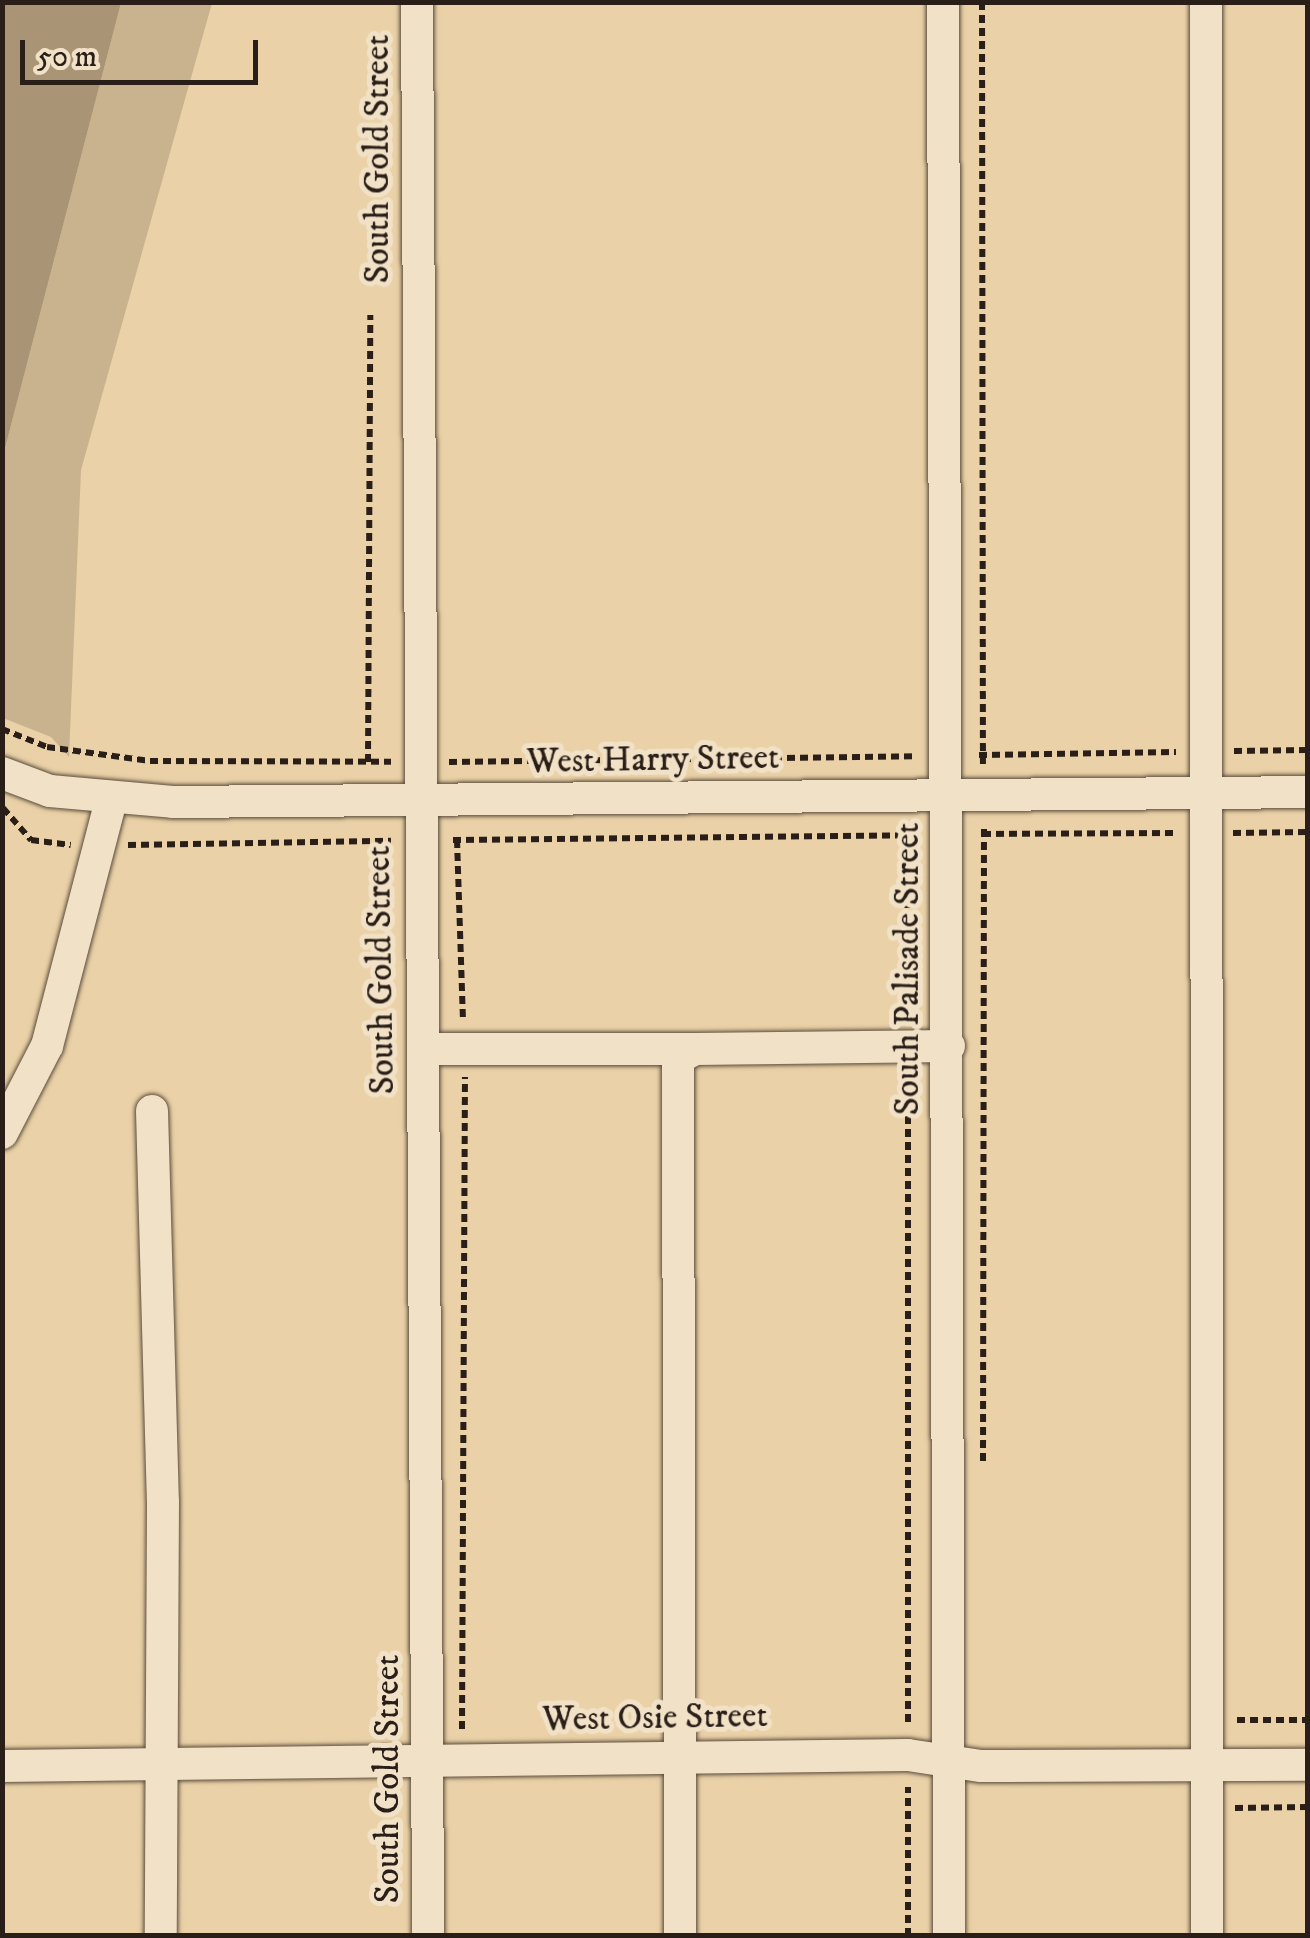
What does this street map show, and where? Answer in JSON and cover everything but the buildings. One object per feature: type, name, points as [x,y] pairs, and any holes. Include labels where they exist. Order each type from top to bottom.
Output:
[{"type":"street","name":"South Gold Street","points":[[417,2],[428,1936]]},
{"type":"street","name":"South Palisade Street","points":[[943,2],[949,1936]]},
{"type":"street","points":[[1206,2],[1208,1936]]},
{"type":"street","name":"West Harry Street","points":[[2,773],[50,791],[112,797],[419,802],[1308,792]]},
{"type":"street","points":[[2,1133],[47,1046],[112,797]]},
{"type":"street","points":[[422,1050],[949,1046]]},
{"type":"street","points":[[680,1936],[678,1058],[695,1049]]},
{"type":"street","points":[[152,1112],[163,1502],[161,1936]]},
{"type":"street","name":"West Osie Street","points":[[2,1766],[908,1755],[950,1761],[1308,1765]]},
{"type":"path","points":[[982,2],[983,1469]]},
{"type":"path","points":[[368,762],[370,314]]},
{"type":"path","points":[[2,729],[47,747],[150,761],[419,762],[1308,750]]},
{"type":"path","points":[[2,807],[31,840],[102,845],[1308,832]]},
{"type":"path","points":[[907,835],[908,1936]]},
{"type":"path","points":[[458,840],[464,1050],[462,1760]]},
{"type":"path","points":[[1226,1720],[1308,1720]]},
{"type":"shaded area","points":[[2,3],[121,3],[3,456]]},
{"type":"shaded area","points":[[121,3],[212,3],[81,470],[69,757],[51,737],[3,718],[3,456]]}]
